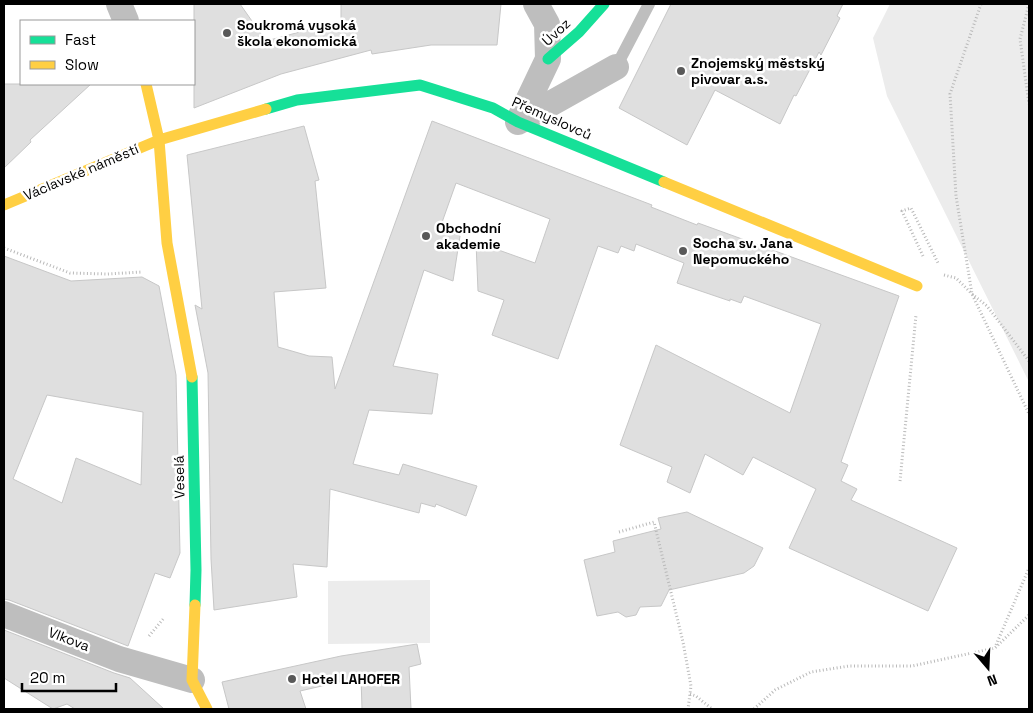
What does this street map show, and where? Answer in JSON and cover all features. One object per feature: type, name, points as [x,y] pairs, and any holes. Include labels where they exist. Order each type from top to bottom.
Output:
[{"type":"street","points":[[119,4],[126,20]]},
{"type":"street","points":[[518,122],[548,60],[547,24],[536,4]]},
{"type":"street","name":"Úvoz","points":[[548,60],[579,32],[604,4]]},
{"type":"street","points":[[518,122],[616,67]]},
{"type":"street","name":"Václavské náměstí","points":[[146,85],[158,140],[167,243]]},
{"type":"street","name":"Přemyslovců","points":[[158,140],[297,100],[420,85],[493,108],[518,122],[917,286]]},
{"type":"street","name":"Václavské náměstí","points":[[4,205],[158,140]]},
{"type":"street","name":"Veselá","points":[[167,243],[192,374],[196,570],[192,680],[207,709]]},
{"type":"street","name":"Vlkova","points":[[4,614],[118,659],[192,680]]},
{"type":"lane","points":[[616,67],[649,4]]},
{"type":"path","points":[[981,4],[950,94],[956,196],[972,294],[1029,414]]},
{"type":"path","points":[[1029,4],[1020,39],[1029,104]]},
{"type":"path","points":[[902,212],[911,208],[944,275],[956,278],[987,306],[1029,361]]},
{"type":"path","points":[[4,248],[70,273],[145,272]]},
{"type":"path","points":[[900,481],[917,286]]},
{"type":"path","points":[[619,532],[654,522],[683,642],[691,686],[688,709]]},
{"type":"path","points":[[995,648],[1029,568]]},
{"type":"path","points":[[754,709],[775,690],[811,672],[849,666],[912,666],[995,648],[1029,615]]},
{"type":"path","points":[[118,659],[136,648],[166,616]]},
{"type":"path","points":[[690,694],[696,696],[712,709]]},
{"type":"shaded area","points":[[890,4],[1029,4],[1029,382],[887,96],[873,38]]},
{"type":"shaded area","points":[[430,580],[430,643],[328,644],[328,581]]},
{"type":"building","points":[[194,4],[240,4],[266,41],[341,21],[341,4],[501,4],[497,45],[431,45],[372,54],[371,50],[281,74],[194,108]]},
{"type":"building","points":[[671,4],[843,4],[837,16],[840,18],[821,55],[819,52],[796,96],[794,95],[780,124],[715,90],[687,145],[619,108]]},
{"type":"building","points":[[4,84],[90,85],[30,140],[31,142],[4,168]]},
{"type":"building","points":[[432,121],[652,205],[651,207],[697,225],[698,223],[899,296],[841,462],[848,465],[841,481],[857,489],[851,500],[957,548],[928,611],[789,548],[816,489],[753,457],[743,475],[705,454],[690,493],[667,482],[672,467],[620,445],[656,345],[790,413],[821,324],[744,296],[741,303],[730,299],[730,301],[677,283],[684,263],[636,244],[634,251],[621,246],[618,253],[598,246],[558,359],[492,335],[504,300],[478,291],[476,242],[535,263],[550,219],[456,183],[440,228],[460,236],[453,281],[424,270],[393,366],[438,374],[432,414],[369,410],[353,464],[399,475],[403,464],[477,486],[466,516],[436,504],[435,507],[421,503],[419,513],[330,489],[327,567],[293,564],[297,597],[214,610],[211,559],[208,373],[195,305],[202,309],[187,155],[304,126],[319,180],[315,181],[326,288],[274,292],[278,347],[309,356],[332,357],[335,389]]},
{"type":"building","points":[[4,256],[71,281],[142,277],[159,286],[176,375],[180,553],[170,578],[155,573],[128,646],[4,599]],"holes":[[[47,395],[143,412],[141,485],[76,458],[62,503],[13,479]]]},
{"type":"building","points":[[687,512],[763,548],[754,566],[744,573],[669,590],[661,606],[640,607],[636,615],[626,617],[618,612],[597,616],[584,560],[615,552],[613,541],[661,529],[658,518]]},
{"type":"building","points":[[4,630],[130,678],[164,709],[75,709],[67,704],[53,709],[4,678]]},
{"type":"building","name":"Hotel LAHOFER","points":[[417,644],[421,664],[409,667],[411,709],[362,709],[361,677],[300,691],[306,709],[229,709],[222,682],[341,656]]},
{"type":"traffic: fast","points":[[548,59],[579,32],[604,4]]},
{"type":"traffic: fast","points":[[266,109],[297,100],[420,85],[493,108],[518,122],[664,182]]},
{"type":"traffic: fast","points":[[192,377],[195,605]]},
{"type":"traffic: slow","points":[[146,85],[159,140],[167,243],[192,377]]},
{"type":"traffic: slow","points":[[4,205],[159,140],[266,109]]},
{"type":"traffic: slow","points":[[664,182],[917,286]]},
{"type":"traffic: slow","points":[[195,605],[192,680],[207,709]]},
{"type":"place","name":"Soukromá vysoká škola ekonomická","points":[[227,33]]},
{"type":"place","name":"Znojemský městský pivovar a.s.","points":[[681,71]]},
{"type":"place","name":"Obchodní akademie","points":[[426,236]]},
{"type":"place","name":"Socha sv. Jana Nepomuckého","points":[[683,251]]},
{"type":"place","name":"Hotel LAHOFER","points":[[292,679]]}]
